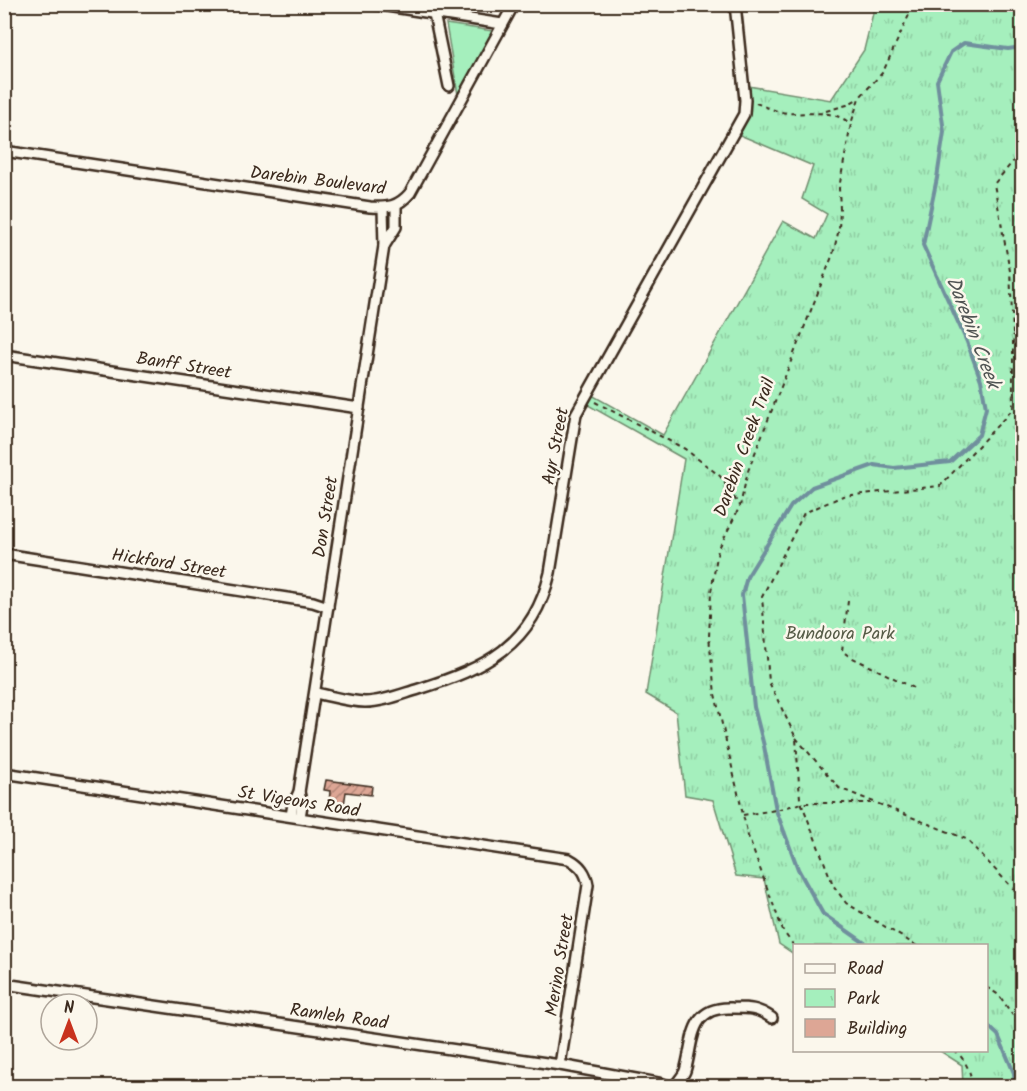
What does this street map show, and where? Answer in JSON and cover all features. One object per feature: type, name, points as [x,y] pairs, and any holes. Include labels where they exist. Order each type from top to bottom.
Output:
[{"type":"street","points":[[374,4],[433,9],[502,24]]},
{"type":"street","name":"Darebin Boulevard","points":[[4,151],[383,208],[396,206],[410,193],[514,4]]},
{"type":"street","name":"Ayr Street","points":[[315,693],[367,702],[391,698],[479,667],[515,640],[537,611],[546,592],[576,414],[744,114],[745,100],[735,4]]},
{"type":"street","points":[[433,9],[449,86]]},
{"type":"street","name":"Don Street","points":[[384,246],[396,227],[396,206]]},
{"type":"street","name":"Don Street","points":[[296,817],[302,805],[299,792],[384,246],[383,208]]},
{"type":"street","name":"Banff Street","points":[[4,354],[359,408]]},
{"type":"street","name":"Hickford Street","points":[[4,554],[313,602],[328,607]]},
{"type":"street","name":"St Vigeons Road","points":[[4,773],[568,859],[584,871]]},
{"type":"street","name":"Merino Street","points":[[560,1065],[588,885],[584,871]]},
{"type":"street","name":"Ramleh Road","points":[[4,984],[560,1065],[668,1086]]},
{"type":"street","points":[[675,1086],[684,1073],[693,1030],[703,1017],[724,1007],[758,1008],[772,1018]]},
{"type":"path","name":"Darebin Creek Trail","points":[[793,944],[783,931],[748,836],[743,815],[715,694],[709,637],[711,592],[718,550],[740,506],[748,471],[833,254],[839,229],[838,188],[851,124],[859,98],[883,72],[914,4]]},
{"type":"path","points":[[823,112],[847,105],[859,98]]},
{"type":"path","points":[[745,100],[787,113],[823,112],[836,115],[851,124]]},
{"type":"path","points":[[1023,151],[994,184],[1010,271],[1013,410],[940,486],[843,496],[804,513],[762,597],[769,682],[796,738],[839,788],[966,839],[1023,898]]},
{"type":"path","points":[[1013,336],[1023,323]]},
{"type":"path","points":[[585,396],[685,450],[720,476],[740,506]]},
{"type":"path","points":[[848,601],[842,651],[916,688]]},
{"type":"path","points":[[796,738],[800,799],[833,885],[846,903],[915,944]]},
{"type":"path","points":[[743,815],[802,803],[874,803]]},
{"type":"path","points":[[988,988],[999,995],[1023,1029]]},
{"type":"path","points":[[956,1052],[966,1065],[973,1086]]},
{"type":"green space","name":"Bundoora Park","points":[[875,5],[1022,5],[1022,1086],[963,1086],[962,1065],[942,1052],[988,1052],[988,944],[793,944],[793,953],[779,944],[764,879],[736,876],[713,800],[685,795],[676,712],[646,694],[684,459],[588,405],[592,395],[663,435],[783,221],[816,239],[827,214],[802,199],[813,166],[740,135],[748,110],[748,86],[831,100],[864,50]]},
{"type":"green space","points":[[446,24],[493,31],[458,95]]},
{"type":"building","points":[[326,780],[372,786],[371,795],[346,792],[344,805],[329,803],[330,791],[324,790]]},
{"type":"waterway","name":"Darebin Creek","points":[[866,944],[823,914],[798,869],[776,810],[754,707],[742,595],[747,577],[791,506],[812,487],[874,465],[894,468],[950,462],[979,435],[986,408],[981,380],[967,342],[923,245],[944,132],[937,81],[951,52],[964,43],[1008,49],[1022,47]]},
{"type":"waterway","name":"Darebin Creek","points":[[988,1026],[998,1035],[1014,1073],[1015,1086]]}]
